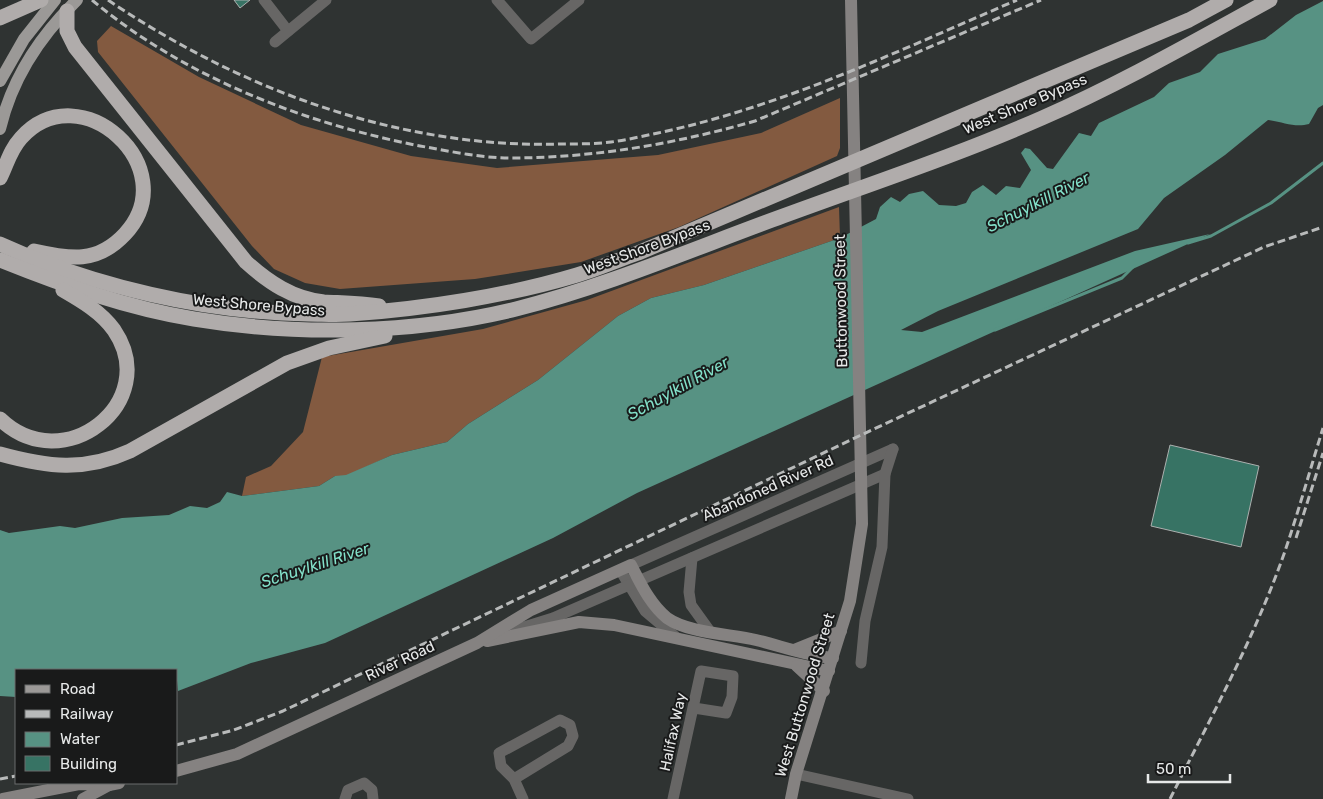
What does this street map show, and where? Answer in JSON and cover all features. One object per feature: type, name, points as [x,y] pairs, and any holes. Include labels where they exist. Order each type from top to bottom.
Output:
[{"type":"highway","points":[[0,18],[41,0]]},
{"type":"highway","name":"West Shore Bypass","points":[[0,244],[36,260],[109,284],[156,295],[253,312],[348,315],[516,290],[578,275],[638,253],[1189,20],[1226,0]]},
{"type":"highway","name":"West Shore Bypass","points":[[0,260],[45,278],[156,311],[224,323],[302,329],[365,329],[450,321],[514,310],[578,292],[934,161],[1041,119],[1111,86],[1270,0]]},
{"type":"highway","points":[[72,5],[67,30],[75,47],[246,262],[272,284],[294,294],[323,302],[362,303],[398,309]]},
{"type":"highway","points":[[0,178],[11,152],[32,129],[54,119],[78,117],[107,127],[126,143],[141,172],[143,195],[135,219],[128,230],[116,243],[96,254],[85,257],[64,258],[0,244]]},
{"type":"highway","points":[[0,419],[9,428],[29,438],[47,442],[68,440],[86,434],[104,421],[119,400],[123,389],[126,360],[115,332],[93,309],[45,278]]},
{"type":"highway","points":[[0,454],[44,465],[88,465],[106,461],[130,451],[303,356],[354,342],[421,330],[450,321]]},
{"type":"main road","points":[[0,81],[24,39],[55,0]]},
{"type":"main road","points":[[0,129],[12,92],[24,68],[37,46],[72,5]]},
{"type":"street","points":[[264,0],[288,31]]},
{"type":"street","points":[[275,42],[326,0]]},
{"type":"street","points":[[497,0],[531,39],[578,0]]},
{"type":"street","name":"Buttonwood Street","points":[[850,601],[862,524],[851,0]]},
{"type":"street","name":"Abandoned River Rd","points":[[626,567],[894,449],[885,474],[882,547],[866,621],[861,663]]},
{"type":"street","points":[[477,642],[553,618],[885,474]]},
{"type":"street","points":[[692,558],[689,592],[691,605],[709,630]]},
{"type":"street","points":[[626,567],[651,618],[677,638]]},
{"type":"street","name":"River Road","points":[[178,770],[237,754],[477,642],[531,610],[626,567]]},
{"type":"street","points":[[634,583],[668,618],[691,628],[709,630],[817,657],[833,658]]},
{"type":"street","name":"West Buttonwood Street","points":[[791,799],[796,774],[824,690],[850,601]]},
{"type":"street","points":[[477,642],[579,622],[614,626],[677,638],[829,672]]},
{"type":"street","points":[[794,650],[841,631]]},
{"type":"street","points":[[796,664],[824,690]]},
{"type":"street","name":"Halifax Way","points":[[673,799],[701,671],[733,676],[732,697],[726,713],[694,708]]},
{"type":"street","points":[[514,779],[568,746],[573,736],[570,725],[560,720],[499,753],[501,766],[514,779],[522,799]]},
{"type":"street","points":[[796,774],[875,795],[908,799]]},
{"type":"street","points":[[345,799],[348,790],[364,783],[372,790],[374,799]]},
{"type":"street","points":[[3,799],[79,784],[114,784]]},
{"type":"street","points":[[83,799],[114,784]]},
{"type":"shaded area","points":[[111,26],[199,77],[301,125],[411,156],[497,168],[658,155],[761,133],[840,98],[840,148],[837,156],[679,227],[581,262],[475,279],[340,289],[305,283],[274,269],[252,246],[98,52],[97,41]]},
{"type":"shaded area","points":[[839,207],[840,238],[704,285],[651,298],[618,316],[538,380],[468,424],[447,442],[392,455],[346,476],[335,476],[319,486],[242,496],[246,477],[271,466],[303,432],[322,357],[483,329],[587,300]]},
{"type":"water","name":"Schuylkill River","points":[[1323,1],[1323,105],[1318,108],[1309,124],[1294,125],[1268,120],[1225,155],[1164,198],[1138,229],[938,311],[901,330],[922,332],[1135,251],[1210,234],[637,493],[553,538],[325,643],[251,663],[178,691],[178,669],[15,669],[15,697],[0,696],[0,530],[9,533],[60,526],[75,528],[122,518],[169,515],[190,506],[207,508],[220,502],[227,492],[242,496],[319,486],[335,476],[346,475],[392,455],[447,442],[468,424],[538,380],[618,316],[651,298],[704,285],[840,238],[876,219],[880,207],[891,197],[900,202],[909,194],[923,191],[939,205],[956,206],[966,203],[972,192],[983,185],[996,195],[1006,186],[1020,188],[1031,170],[1021,153],[1025,148],[1030,149],[1047,168],[1053,169],[1079,133],[1091,136],[1099,123],[1154,97],[1169,83],[1200,72],[1218,54],[1265,39],[1296,15]]},
{"type":"building","points":[[234,0],[250,0],[240,8]]},
{"type":"building","points":[[1170,445],[1259,466],[1241,547],[1151,526]]},
{"type":"waterway","points":[[1188,243],[1211,236],[1271,203],[1323,163]]},
{"type":"waterway","points":[[995,330],[1122,278],[1134,266]]},
{"type":"railway","points":[[92,0],[166,52],[205,74],[289,110],[376,136],[420,146],[499,158],[572,155],[634,148],[664,143],[755,121],[1041,0]]},
{"type":"railway","points":[[108,0],[159,32],[212,61],[267,86],[324,108],[382,124],[441,136],[501,143],[562,144],[599,143],[629,139],[705,122],[751,108],[841,75],[1017,0]]},
{"type":"railway","points":[[178,744],[234,730],[283,711],[859,436],[1264,247],[1323,227]]},
{"type":"railway","points":[[1170,799],[1231,678],[1272,586],[1289,539],[1323,428]]},
{"type":"railway","points":[[1296,538],[1323,453]]},
{"type":"railway","points":[[0,779],[15,776]]}]
